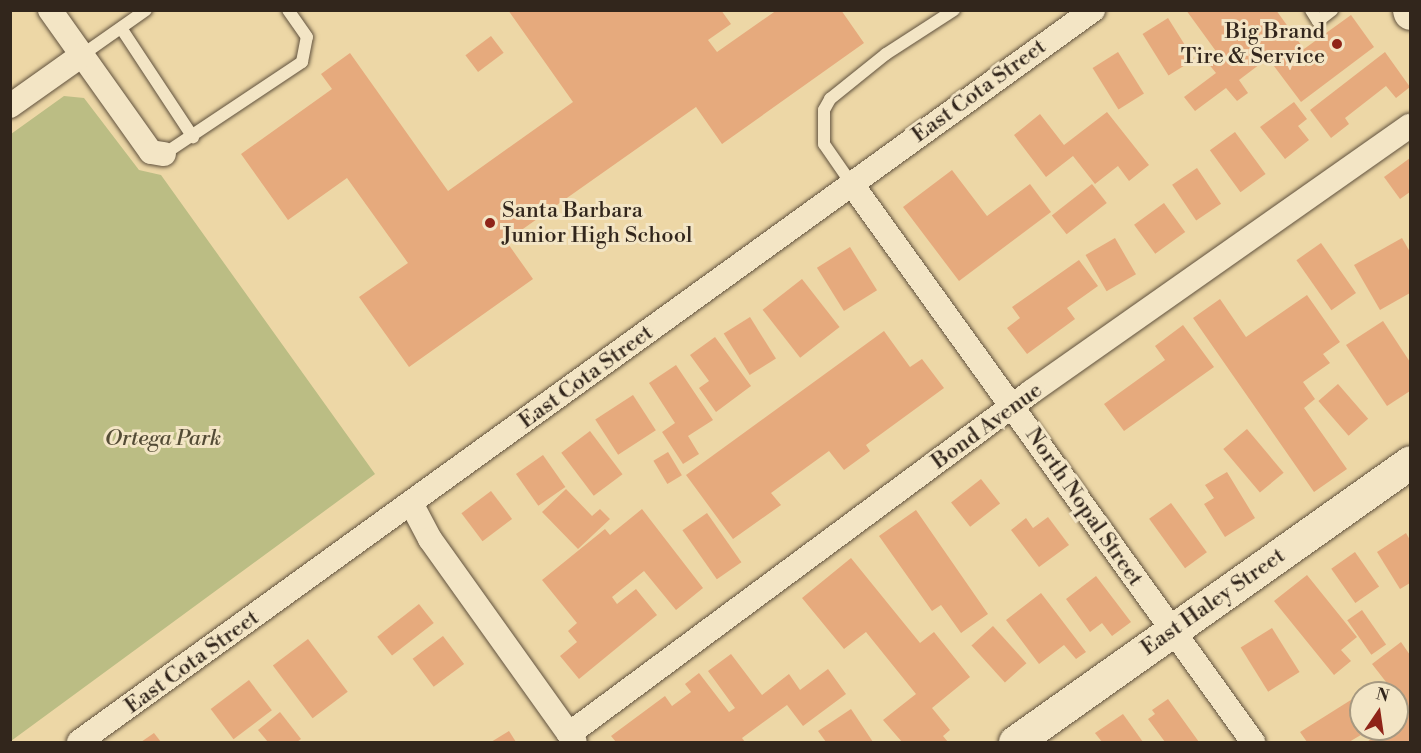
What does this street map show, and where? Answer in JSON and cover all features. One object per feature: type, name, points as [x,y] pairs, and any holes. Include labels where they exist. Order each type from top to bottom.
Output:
[{"type":"street","points":[[50,10],[151,152],[164,154]]},
{"type":"street","name":"East Cota Street","points":[[79,742],[1093,10]]},
{"type":"street","points":[[10,106],[82,55]]},
{"type":"street","name":"Bond Avenue","points":[[567,740],[1014,407],[1410,126]]},
{"type":"street","name":"North Nopal Street","points":[[851,183],[1014,407],[1158,613],[1173,629],[1253,742]]},
{"type":"street","name":"East Haley Street","points":[[1016,742],[1410,462]]},
{"type":"street","points":[[411,503],[430,539],[567,740]]},
{"type":"lane","points":[[82,55],[147,10]]},
{"type":"lane","points":[[164,154],[194,137],[302,62],[307,37],[288,10]]},
{"type":"lane","points":[[851,183],[824,144],[824,110],[830,99],[886,54],[954,10]]},
{"type":"lane","points":[[1311,10],[1318,21],[1332,10]]},
{"type":"lane","points":[[121,28],[194,137]]},
{"type":"green space","name":"Ortega Park","points":[[64,96],[84,98],[139,170],[161,175],[375,474],[11,741],[11,134]]},
{"type":"building","points":[[508,10],[721,10],[731,24],[708,40],[717,52],[777,10],[841,10],[864,43],[722,144],[696,107],[506,241],[533,279],[409,367],[359,297],[408,263],[347,178],[288,220],[241,154],[332,89],[321,74],[350,53],[448,191],[573,102]]},
{"type":"building","points":[[1186,10],[1276,10],[1304,49],[1351,15],[1374,47],[1301,102],[1268,58],[1239,80],[1248,93],[1237,101],[1226,88],[1195,111],[1184,97],[1216,73],[1207,62],[1218,54]]},
{"type":"building","points":[[1168,18],[1194,60],[1169,75],[1143,34]]},
{"type":"building","points":[[491,36],[504,53],[478,72],[465,55]]},
{"type":"building","points":[[1118,52],[1144,94],[1119,109],[1093,68]]},
{"type":"building","points":[[1385,52],[1410,87],[1396,98],[1386,86],[1345,118],[1349,124],[1331,138],[1310,110]]},
{"type":"building","points":[[1294,102],[1307,119],[1298,126],[1309,140],[1285,159],[1260,127]]},
{"type":"building","points":[[1107,112],[1149,165],[1129,181],[1118,166],[1095,184],[1073,156],[1046,177],[1014,135],[1040,114],[1064,145]]},
{"type":"building","points":[[1235,132],[1266,174],[1240,192],[1210,150]]},
{"type":"building","points":[[1410,158],[1410,192],[1400,199],[1384,177]]},
{"type":"building","points":[[1197,168],[1221,204],[1196,220],[1172,185]]},
{"type":"building","points":[[952,170],[987,216],[1030,184],[1051,212],[959,281],[903,207]]},
{"type":"building","points":[[1092,184],[1107,203],[1067,234],[1052,215]]},
{"type":"building","points":[[1164,203],[1185,232],[1155,254],[1134,225]]},
{"type":"building","points":[[1115,238],[1136,274],[1107,291],[1086,255]]},
{"type":"building","points":[[1402,238],[1410,252],[1410,293],[1380,310],[1354,265]]},
{"type":"building","points":[[1321,243],[1356,293],[1331,310],[1296,260]]},
{"type":"building","points":[[850,247],[877,290],[844,311],[817,268]]},
{"type":"building","points":[[1079,260],[1098,286],[1067,308],[1075,319],[1027,354],[1007,328],[1020,318],[1012,307]]},
{"type":"building","points":[[802,279],[840,327],[800,358],[763,310]]},
{"type":"building","points":[[1307,295],[1340,342],[1323,354],[1330,363],[1303,382],[1315,399],[1304,408],[1347,469],[1314,492],[1193,318],[1220,299],[1246,337]]},
{"type":"building","points":[[750,317],[776,359],[750,375],[724,333]]},
{"type":"building","points":[[1383,321],[1410,362],[1410,391],[1387,406],[1346,345]]},
{"type":"building","points":[[1183,325],[1214,367],[1124,431],[1104,404],[1165,360],[1155,346]]},
{"type":"building","points":[[884,331],[910,367],[922,359],[944,388],[866,445],[870,451],[844,470],[829,451],[771,493],[781,505],[733,539],[686,475]]},
{"type":"building","points":[[715,337],[751,386],[716,412],[699,388],[709,381],[690,355]]},
{"type":"building","points":[[676,365],[713,420],[688,436],[699,454],[683,464],[662,432],[675,423],[649,383]]},
{"type":"building","points":[[1338,384],[1368,419],[1349,436],[1318,401]]},
{"type":"building","points":[[633,395],[656,430],[618,455],[595,420]]},
{"type":"building","points":[[1247,429],[1284,473],[1260,493],[1223,449]]},
{"type":"building","points":[[590,431],[622,474],[594,496],[561,453]]},
{"type":"building","points":[[668,452],[682,475],[667,484],[653,461]]},
{"type":"building","points":[[543,455],[565,487],[538,506],[516,474]]},
{"type":"building","points":[[1227,472],[1255,518],[1225,537],[1204,504],[1214,498],[1205,485]]},
{"type":"building","points":[[981,479],[1000,503],[970,527],[951,502]]},
{"type":"building","points":[[566,489],[592,516],[600,509],[610,519],[578,549],[542,512]]},
{"type":"building","points":[[491,491],[512,519],[483,541],[461,513]]},
{"type":"building","points":[[1171,503],[1207,552],[1185,568],[1149,519]]},
{"type":"building","points":[[642,509],[703,588],[676,610],[644,571],[612,597],[617,604],[636,589],[657,615],[579,679],[560,656],[577,642],[568,631],[577,623],[542,580],[605,529],[610,535]]},
{"type":"building","points":[[916,510],[988,614],[961,633],[941,605],[932,611],[879,536]]},
{"type":"building","points":[[707,513],[741,562],[717,579],[682,530]]},
{"type":"building","points":[[1048,517],[1069,545],[1039,567],[1011,530],[1026,518],[1033,528]]},
{"type":"building","points":[[1406,533],[1410,540],[1410,583],[1400,589],[1377,552]]},
{"type":"building","points":[[1355,552],[1379,586],[1355,603],[1331,569]]},
{"type":"building","points":[[851,558],[920,643],[934,632],[970,677],[932,708],[950,730],[943,736],[948,742],[902,742],[883,720],[916,694],[866,632],[844,649],[802,598]]},
{"type":"building","points":[[1307,575],[1357,637],[1341,650],[1351,661],[1334,675],[1274,601]]},
{"type":"building","points":[[1096,576],[1131,622],[1112,636],[1102,623],[1090,632],[1066,599]]},
{"type":"building","points":[[1041,593],[1086,652],[1076,659],[1064,645],[1039,664],[1006,620]]},
{"type":"building","points":[[419,604],[434,623],[392,656],[377,637]]},
{"type":"building","points":[[1362,610],[1386,644],[1371,655],[1347,620]]},
{"type":"building","points":[[993,626],[1026,663],[1005,683],[971,645]]},
{"type":"building","points":[[1272,628],[1300,672],[1268,692],[1241,648]]},
{"type":"building","points":[[443,636],[464,664],[434,687],[413,659]]},
{"type":"building","points":[[308,639],[348,692],[313,718],[273,665]]},
{"type":"building","points":[[1401,642],[1410,655],[1410,742],[1367,742],[1409,741],[1409,681],[1385,681],[1372,664]]},
{"type":"building","points":[[731,654],[762,695],[789,674],[800,690],[828,669],[846,694],[803,726],[787,705],[742,738],[745,742],[616,742],[611,736],[665,696],[672,706],[691,692],[685,684],[699,673],[729,712],[735,708],[708,671]]},
{"type":"building","points":[[249,680],[272,710],[234,739],[211,709]]},
{"type":"building","points":[[1168,699],[1199,742],[1165,742],[1148,719],[1155,714],[1152,710]]},
{"type":"building","points":[[1349,701],[1351,741],[1307,742],[1300,732]]},
{"type":"building","points":[[851,709],[873,742],[826,742],[818,731]]},
{"type":"building","points":[[280,712],[301,739],[297,742],[268,742],[258,730]]},
{"type":"building","points":[[1123,714],[1143,742],[1102,742],[1095,733]]},
{"type":"building","points":[[509,731],[516,742],[491,742]]},
{"type":"building","points":[[154,733],[161,742],[141,742]]},
{"type":"place","name":"Big Brand Tire & Service","points":[[1337,44]]},
{"type":"place","name":"Santa Barbara Junior High School","points":[[490,223]]}]
